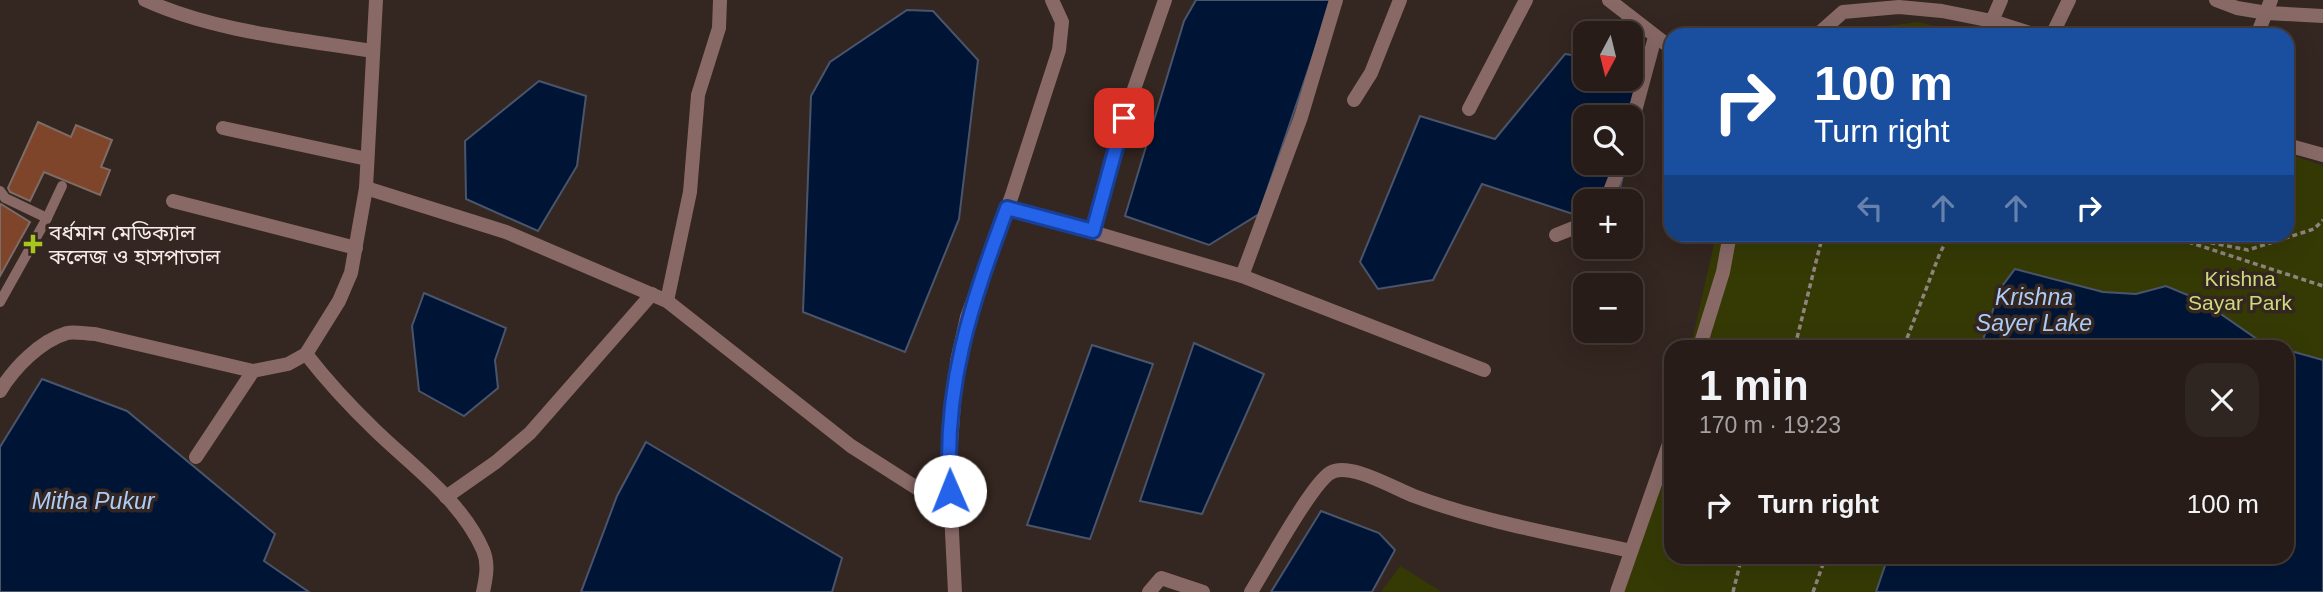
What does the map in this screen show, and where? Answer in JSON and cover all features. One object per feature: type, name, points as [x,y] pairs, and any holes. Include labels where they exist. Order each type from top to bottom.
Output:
[{"type":"street","points":[[145,0],[183,6],[246,30],[373,51]]},
{"type":"street","points":[[0,391],[8,379],[44,344],[69,332],[95,334],[253,371],[288,364],[306,354],[339,301],[351,273],[356,248],[366,188],[376,0]]},
{"type":"street","points":[[667,301],[690,192],[698,95],[719,28],[720,0]]},
{"type":"street","points":[[955,592],[949,461],[957,361],[967,317],[1007,208],[1059,50],[1062,22],[1052,0]]},
{"type":"street","points":[[1093,231],[1124,118],[1165,0]]},
{"type":"street","points":[[1242,276],[1301,117],[1336,0]]},
{"type":"street","points":[[1354,100],[1371,73],[1400,0]]},
{"type":"street","points":[[1469,109],[1526,0]]},
{"type":"street","points":[[1609,0],[1664,43]]},
{"type":"street","points":[[1992,21],[2001,0]]},
{"type":"street","points":[[2055,28],[2069,0]]},
{"type":"street","points":[[2216,0],[2237,8],[2269,6],[2323,16]]},
{"type":"street","points":[[1824,28],[1846,6],[1942,11],[2014,28]]},
{"type":"street","points":[[2261,28],[2269,6]]},
{"type":"street","points":[[1637,105],[1656,37]]},
{"type":"street","points":[[223,128],[368,159]]},
{"type":"street","points":[[2294,147],[2323,155]]},
{"type":"street","points":[[366,188],[506,232],[667,301],[850,446],[951,510]]},
{"type":"street","points":[[173,201],[356,248]]},
{"type":"street","points":[[1007,208],[1242,276],[1484,370]]},
{"type":"street","points":[[1556,235],[1573,228]]},
{"type":"street","points":[[1702,340],[1723,272],[1729,242]]},
{"type":"street","points":[[446,497],[530,433],[652,294]]},
{"type":"street","points":[[306,354],[348,403],[446,497],[483,550],[487,564],[483,592]]},
{"type":"street","points":[[196,457],[253,371]]},
{"type":"street","points":[[1617,592],[1664,459]]},
{"type":"street","points":[[1251,592],[1316,489],[1329,473],[1340,469],[1352,471],[1416,497],[1524,528],[1631,551]]},
{"type":"street","points":[[1149,592],[1161,578],[1203,592]]},
{"type":"lane","points":[[0,302],[62,186]]},
{"type":"lane","points":[[0,191],[5,198],[47,218]]},
{"type":"path","points":[[2294,235],[2314,229],[2323,220]]},
{"type":"path","points":[[1797,340],[1822,242]]},
{"type":"path","points":[[1907,340],[1946,242]]},
{"type":"path","points":[[2190,242],[2323,286]]},
{"type":"path","points":[[2207,242],[2248,250],[2273,242]]},
{"type":"path","points":[[1733,592],[1740,564]]},
{"type":"path","points":[[1813,592],[1823,564]]},
{"type":"green space","points":[[1918,22],[1943,28],[1870,28]]},
{"type":"green space","name":"Krishna Sayar Park","points":[[2294,156],[2323,166],[2323,592],[1617,592],[1664,454],[1664,564],[2294,564],[2294,340],[1692,340],[1714,242],[2294,242]]},
{"type":"green space","points":[[1400,566],[1442,592],[1381,592]]},
{"type":"water","points":[[1196,0],[1332,0],[1259,214],[1209,245],[1125,216],[1184,21]]},
{"type":"water","points":[[907,10],[933,11],[978,60],[959,219],[905,352],[803,312],[811,96],[830,62]]},
{"type":"water","points":[[1565,54],[1573,55],[1573,91],[1643,91],[1643,65],[1650,66],[1640,105],[1573,105],[1573,175],[1623,175],[1620,189],[1573,189],[1573,214],[1482,184],[1433,280],[1378,289],[1360,262],[1420,116],[1495,139]]},
{"type":"water","points":[[539,81],[586,96],[577,166],[538,231],[466,199],[465,141]]},
{"type":"water","name":"Krishna Sayer Lake","points":[[2015,269],[2103,292],[2136,294],[2166,286],[2202,301],[2260,340],[1983,340],[2000,289]]},
{"type":"water","points":[[424,293],[506,328],[495,360],[498,388],[464,416],[419,391],[412,326]]},
{"type":"water","points":[[1194,343],[1264,374],[1202,514],[1140,501]]},
{"type":"water","points":[[1092,345],[1153,364],[1090,539],[1027,525]]},
{"type":"water","points":[[2294,352],[2323,360],[2323,592],[1876,592],[1886,564],[2294,564]]},
{"type":"water","name":"Mitha Pukur","points":[[42,379],[127,411],[275,534],[264,561],[309,592],[0,592],[0,447]]},
{"type":"water","points":[[646,442],[842,558],[832,592],[581,592],[617,496]]},
{"type":"water","points":[[1321,511],[1379,533],[1395,550],[1372,592],[1271,592]]},
{"type":"building","points":[[38,122],[71,137],[76,125],[112,140],[101,167],[110,170],[100,195],[44,172],[30,201],[10,192],[8,188]]},
{"type":"building","points":[[1,204],[30,222],[0,276],[0,206]]},
{"type":"place","name":"বর্ধমান মেডিক্যাল কলেজ ও হাসপাতাল","points":[[33,244]]},
{"type":"route","points":[[950,491],[950,439],[957,361],[967,317],[1007,208],[1093,231],[1124,118]]}]
